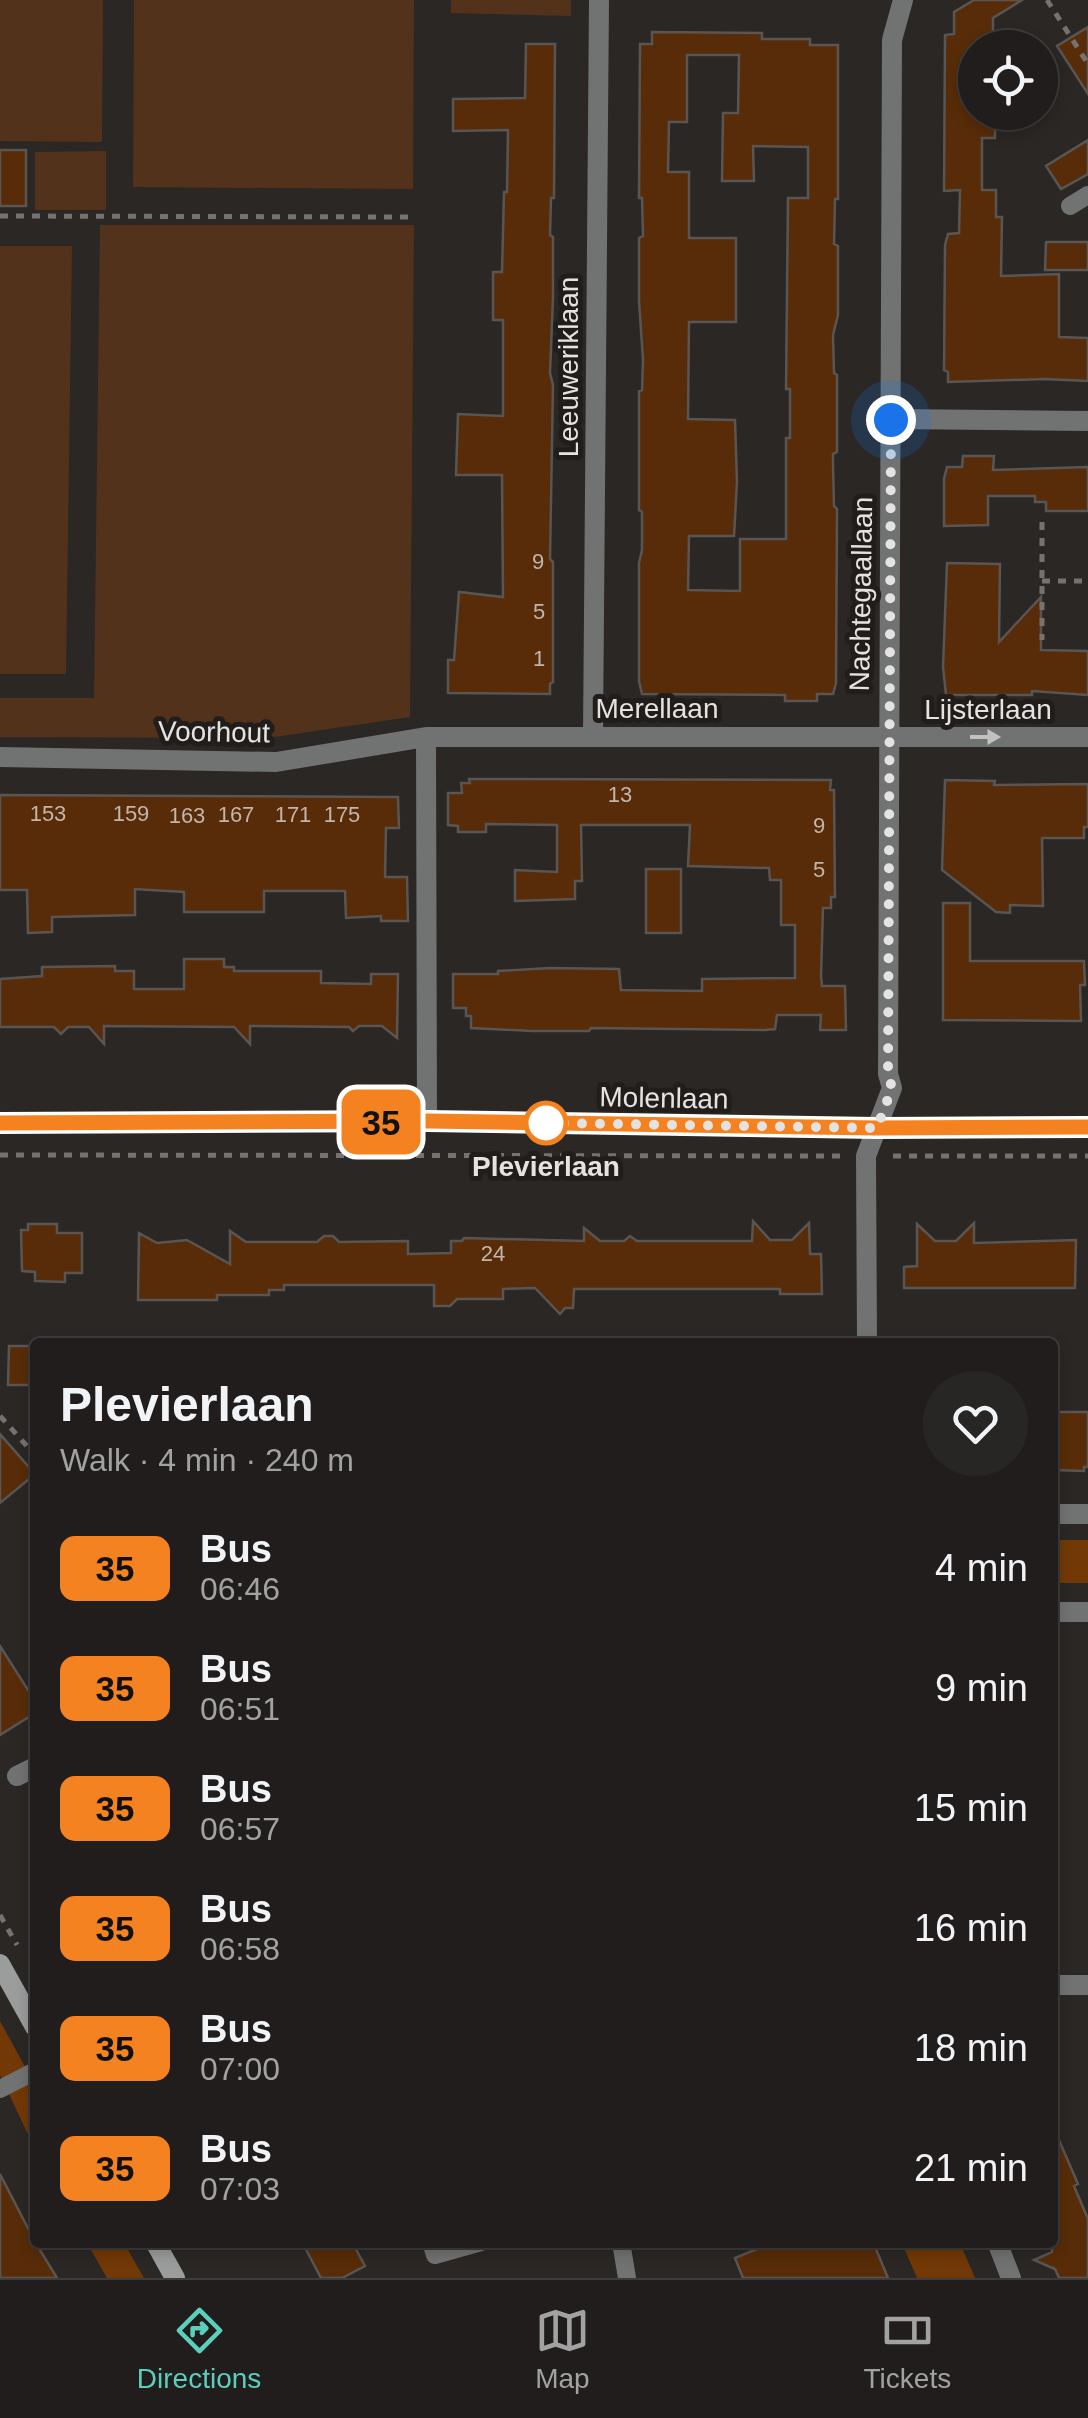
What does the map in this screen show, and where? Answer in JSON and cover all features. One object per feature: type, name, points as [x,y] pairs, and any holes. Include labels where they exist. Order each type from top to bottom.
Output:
[{"type":"main road","name":"Molenlaan","points":[[0,1123],[427,1121],[1088,1127]]},
{"type":"main road","points":[[0,1964],[30,2018]]},
{"type":"main road","points":[[159,2248],[176,2278]]},
{"type":"street","name":"Leeuweriklaan","points":[[593,735],[599,0]]},
{"type":"street","name":"Nachtegaallaan","points":[[866,1156],[892,1088],[888,1074],[887,736],[892,40],[903,0]]},
{"type":"street","points":[[891,420],[1088,421]]},
{"type":"street","name":"Merellaan","points":[[426,737],[887,736]]},
{"type":"street","name":"Lijsterlaan","points":[[887,736],[1088,737]]},
{"type":"street","points":[[426,737],[427,1121]]},
{"type":"street","name":"Voorhout","points":[[0,756],[276,762],[426,737]]},
{"type":"street","points":[[866,1156],[867,1338]]},
{"type":"street","points":[[1058,1514],[1088,1514]]},
{"type":"street","points":[[1058,1612],[1088,1612]]},
{"type":"street","points":[[1058,1984],[1088,1985]]},
{"type":"street","points":[[999,2248],[1010,2278]]},
{"type":"lane","points":[[1070,206],[1088,195]]},
{"type":"lane","points":[[0,2089],[30,2074]]},
{"type":"lane","points":[[433,2248],[435,2255],[460,2248]]},
{"type":"lane","points":[[622,2248],[627,2278]]},
{"type":"path","points":[[1048,0],[1088,64]]},
{"type":"path","points":[[0,216],[413,217]]},
{"type":"path","points":[[1042,522],[1042,640]]},
{"type":"path","points":[[1042,581],[1088,581]]},
{"type":"path","name":"Molenlaan","points":[[0,1155],[1088,1156]]},
{"type":"path","points":[[0,1416],[30,1449]]},
{"type":"shaded area","points":[[0,0],[103,0],[102,142],[0,141]]},
{"type":"shaded area","points":[[134,0],[414,0],[413,189],[133,187]]},
{"type":"shaded area","points":[[451,0],[571,0],[571,16],[451,13]]},
{"type":"shaded area","points":[[106,151],[106,210],[35,210],[35,152]]},
{"type":"shaded area","points":[[100,225],[414,225],[410,717],[268,738],[0,737],[0,698],[94,698]]},
{"type":"shaded area","points":[[0,246],[72,246],[66,674],[0,674]]},
{"type":"shaded area","points":[[1058,1540],[1088,1540],[1088,1583],[1058,1583]]},
{"type":"shaded area","points":[[0,2021],[30,2076],[30,2138],[0,2075]]},
{"type":"shaded area","points":[[90,2248],[127,2248],[144,2278],[107,2278]]},
{"type":"shaded area","points":[[904,2248],[962,2248],[975,2278],[917,2278]]},
{"type":"building","points":[[974,0],[1022,0],[993,18],[993,30],[958,30],[958,130],[995,130],[995,138],[982,138],[982,190],[996,190],[996,217],[1002,217],[1001,276],[1059,274],[1059,337],[1088,338],[1088,381],[948,382],[948,372],[944,370],[945,245],[948,234],[959,233],[960,190],[944,191],[945,35],[954,34],[954,12]]},
{"type":"building","points":[[1088,27],[1088,94],[1058,48]]},
{"type":"building","points":[[652,32],[762,33],[762,39],[810,39],[810,45],[838,45],[838,199],[834,244],[838,246],[838,315],[833,335],[837,375],[837,452],[833,454],[837,509],[836,683],[833,694],[817,694],[817,701],[785,701],[785,695],[642,694],[640,44],[652,44]],"holes":[[[687,55],[739,55],[738,113],[723,113],[722,181],[754,181],[753,146],[808,147],[808,198],[788,198],[786,389],[790,389],[790,438],[786,438],[786,539],[740,539],[740,591],[688,590],[689,536],[734,536],[735,420],[688,419],[689,322],[736,322],[736,238],[689,238],[689,172],[668,172],[669,122],[687,122]]]},
{"type":"building","points":[[526,44],[555,44],[554,198],[550,235],[553,682],[550,694],[448,693],[448,660],[454,660],[459,592],[503,597],[502,475],[456,475],[458,414],[503,416],[503,320],[493,320],[493,272],[502,272],[508,130],[453,131],[453,99],[525,98]]},
{"type":"building","points":[[1088,140],[1088,174],[1061,189],[1046,166]]},
{"type":"building","points":[[0,150],[26,150],[26,206],[0,206]]},
{"type":"building","points":[[1046,242],[1088,242],[1088,270],[1045,270]]},
{"type":"building","points":[[963,456],[994,456],[993,470],[1088,467],[1088,511],[1046,511],[1046,502],[1035,502],[1035,496],[988,496],[988,525],[944,526],[947,467],[962,467]]},
{"type":"building","points":[[947,563],[1000,564],[999,642],[1041,597],[1041,650],[1088,651],[1088,695],[1032,691],[1032,695],[946,695],[943,667]]},
{"type":"building","points":[[469,779],[831,780],[835,897],[831,897],[831,908],[823,908],[821,976],[822,986],[845,986],[846,1030],[820,1030],[821,1015],[777,1015],[775,1029],[765,1030],[471,1028],[466,1008],[453,1008],[453,974],[549,968],[619,969],[621,990],[702,991],[702,979],[795,978],[795,925],[781,925],[781,880],[770,880],[769,868],[688,866],[690,825],[581,825],[582,881],[575,881],[575,899],[515,901],[515,870],[557,872],[557,825],[486,824],[486,832],[458,832],[458,826],[448,825],[448,793],[462,793],[461,783],[470,783]]},
{"type":"building","points":[[945,780],[995,781],[994,785],[1088,784],[1088,827],[1084,827],[1084,838],[1042,838],[1043,906],[1010,905],[1010,913],[996,912],[942,870]]},
{"type":"building","points":[[0,795],[398,797],[399,828],[386,828],[385,877],[407,877],[408,921],[381,921],[381,916],[346,918],[345,891],[264,891],[264,912],[184,912],[184,892],[135,889],[135,915],[52,917],[52,932],[28,933],[27,890],[0,890]]},
{"type":"building","points":[[646,869],[681,869],[681,933],[646,933]]},
{"type":"building","points":[[943,903],[970,903],[970,961],[1084,961],[1081,1021],[943,1020]]},
{"type":"building","points":[[184,959],[224,959],[224,967],[234,967],[234,971],[321,971],[321,983],[371,984],[371,974],[398,974],[397,1038],[382,1026],[359,1026],[353,1031],[349,1027],[250,1026],[250,1044],[234,1027],[104,1026],[104,1044],[89,1027],[68,1027],[61,1034],[54,1027],[0,1027],[0,979],[42,976],[42,967],[115,966],[115,971],[134,971],[134,989],[184,989]]},
{"type":"building","points":[[753,1221],[770,1240],[792,1240],[809,1223],[810,1254],[821,1254],[822,1294],[780,1294],[780,1289],[574,1289],[573,1308],[565,1308],[560,1314],[535,1288],[503,1289],[503,1299],[457,1299],[450,1306],[434,1306],[434,1285],[284,1285],[284,1290],[269,1290],[269,1295],[217,1295],[217,1300],[138,1300],[139,1233],[157,1243],[187,1240],[230,1264],[230,1231],[246,1242],[317,1242],[324,1236],[333,1236],[339,1242],[408,1241],[408,1254],[451,1253],[451,1241],[464,1238],[584,1241],[584,1228],[600,1241],[624,1241],[630,1236],[637,1241],[752,1241]]},
{"type":"building","points":[[974,1223],[974,1243],[1076,1240],[1075,1288],[904,1288],[904,1267],[917,1266],[917,1224],[935,1241],[956,1241]]},
{"type":"building","points":[[28,1224],[57,1224],[57,1233],[82,1233],[82,1273],[65,1273],[65,1282],[35,1281],[35,1272],[22,1271],[21,1230],[28,1230]]},
{"type":"building","points":[[9,1346],[30,1346],[30,1385],[8,1385]]},
{"type":"building","points":[[1058,1412],[1088,1412],[1088,1467],[1084,1471],[1058,1470]]},
{"type":"building","points":[[0,1434],[30,1468],[30,1478],[0,1503]]},
{"type":"building","points":[[0,1646],[30,1693],[30,1716],[0,1735]]},
{"type":"building","points":[[1058,2138],[1088,2219],[1088,2278],[1059,2278],[1055,2269],[1034,2260],[1052,2252],[1052,2248],[1058,2248]]},
{"type":"building","points":[[0,2174],[30,2232],[30,2248],[39,2248],[57,2278],[0,2278]]},
{"type":"building","points":[[305,2248],[355,2248],[365,2266],[342,2278],[321,2278]]},
{"type":"building","points":[[759,2248],[876,2248],[888,2278],[743,2278],[735,2258]]},
{"type":"bus line","name":"35","points":[[0,1123],[427,1121],[1088,1127]]},
{"type":"place","name":"Plevierlaan","points":[[546,1123]]},
{"type":"route","points":[[546,1123],[877,1128],[892,1088],[888,1074],[887,736],[891,420]]}]
